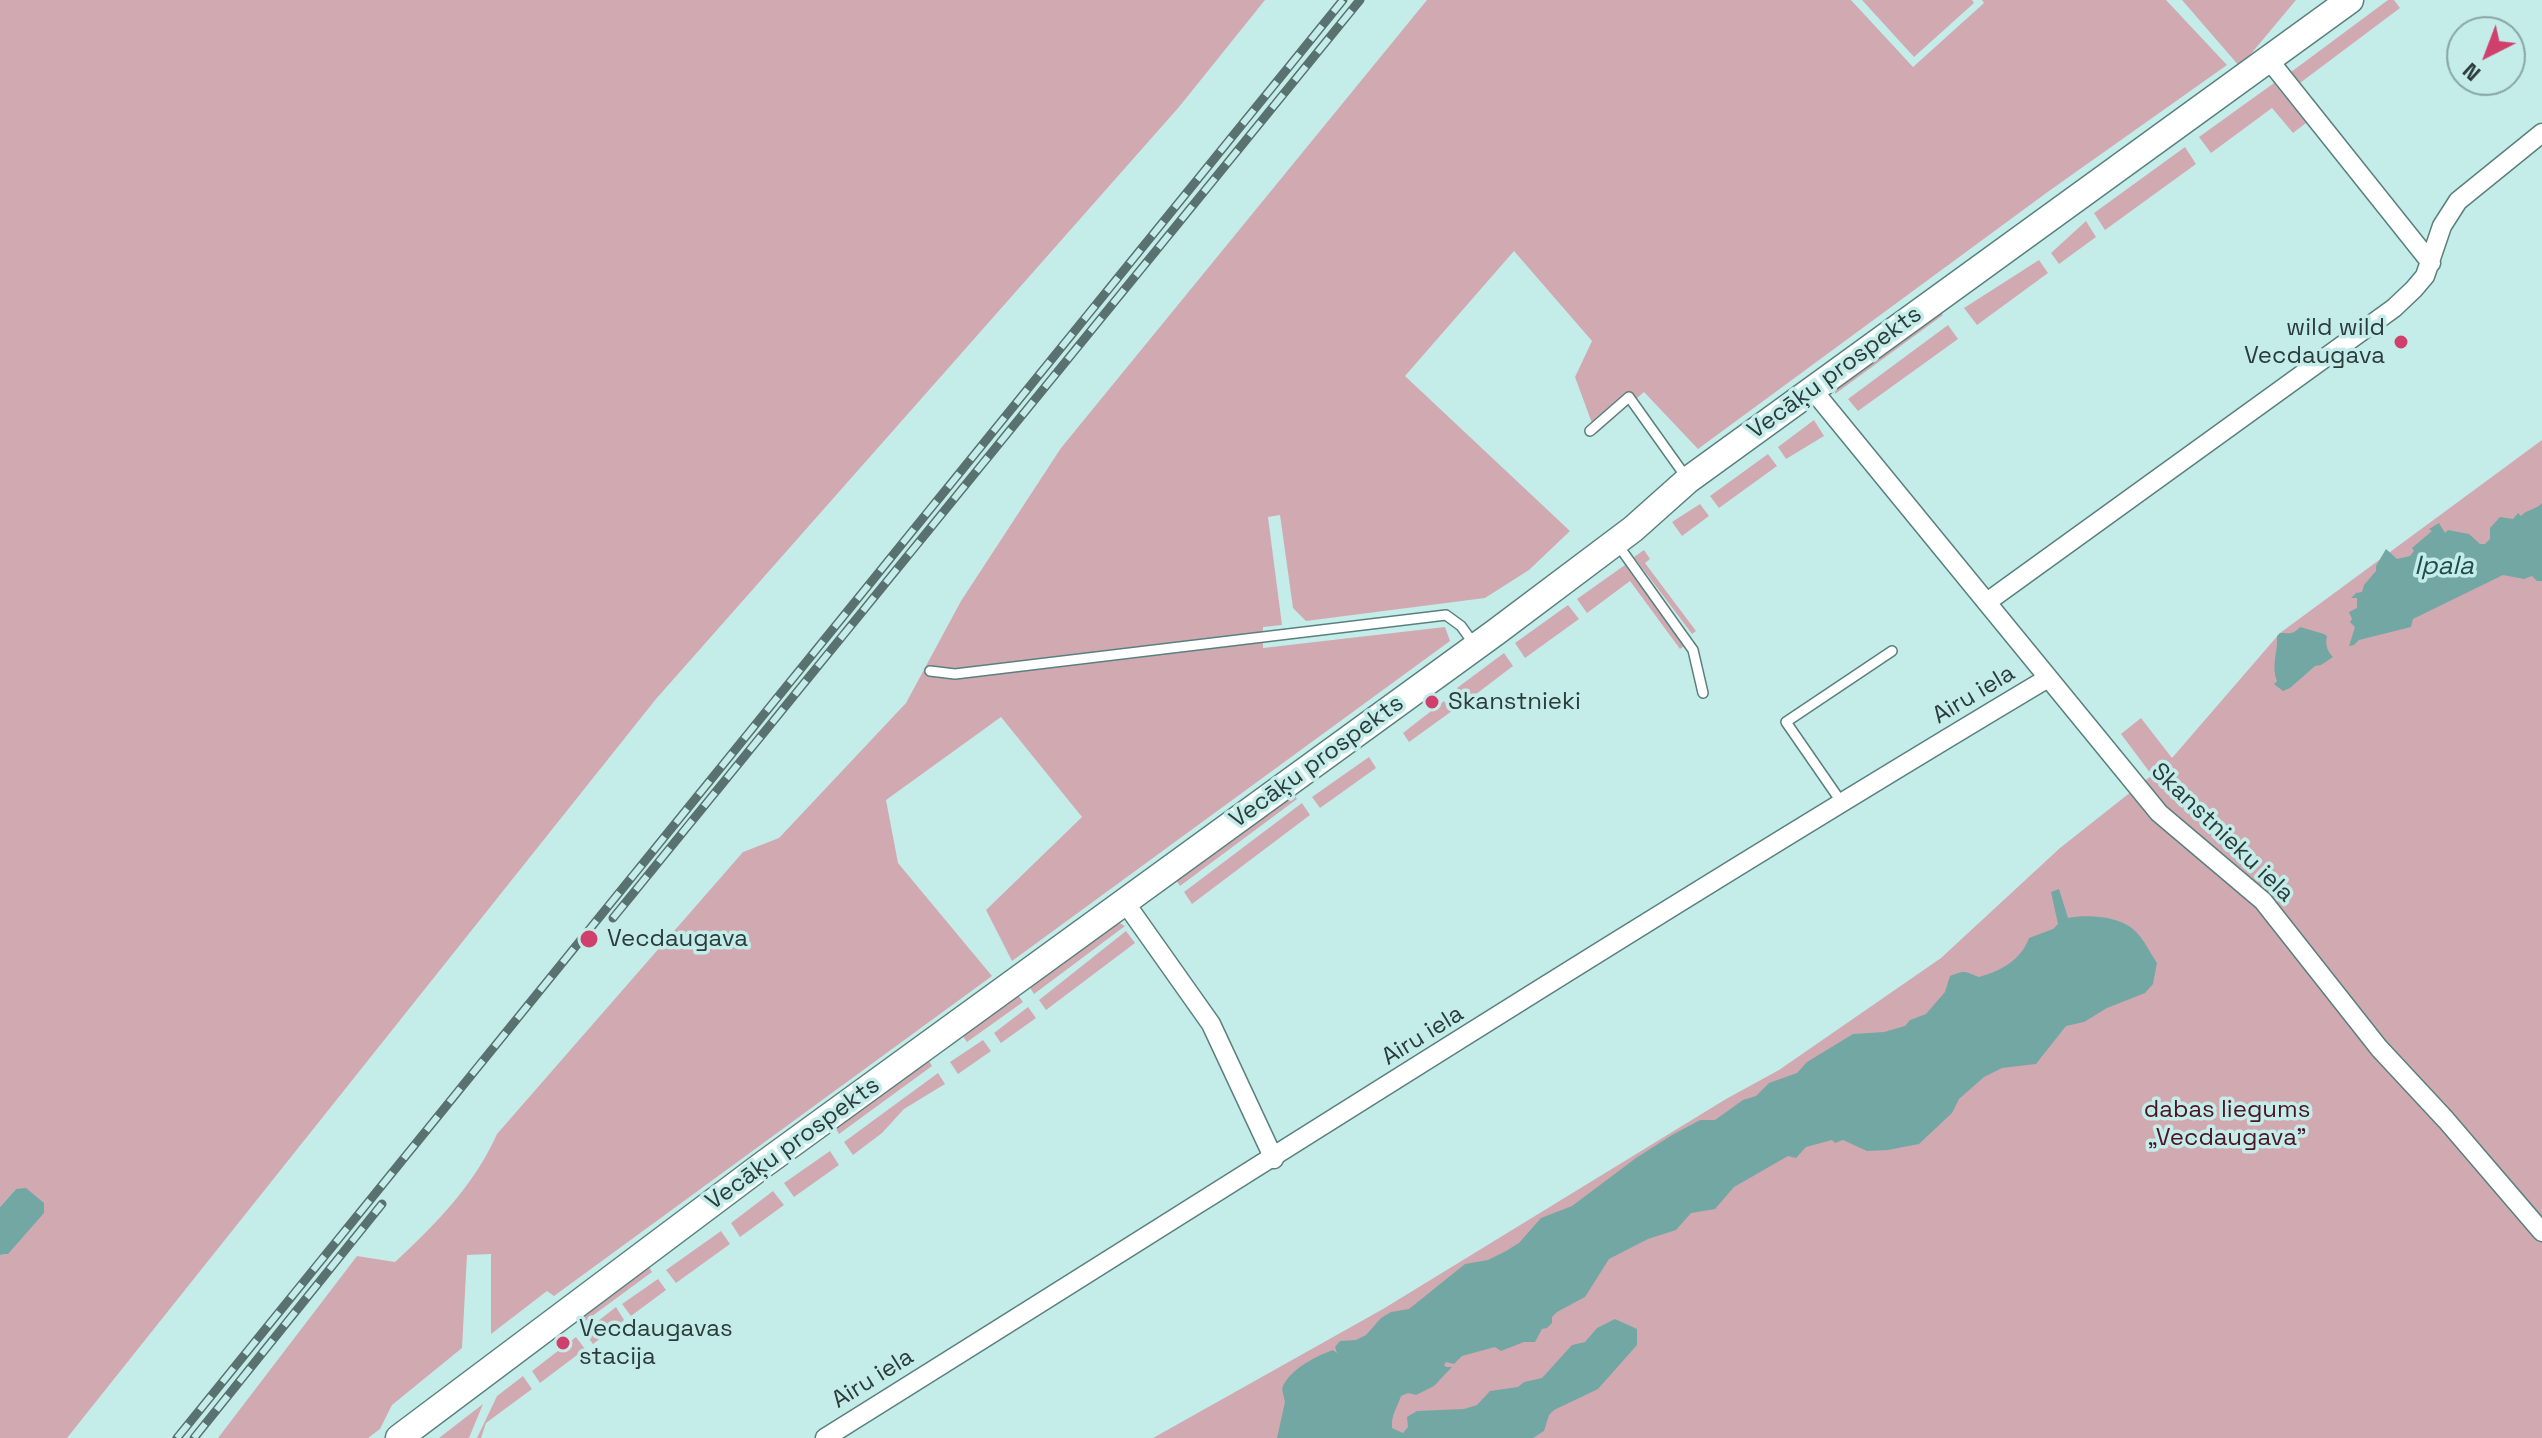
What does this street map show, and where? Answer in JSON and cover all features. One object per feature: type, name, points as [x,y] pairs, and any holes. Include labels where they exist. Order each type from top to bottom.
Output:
[{"type":"main road","name":"Vecāķu prospekts","points":[[399,1438],[764,1164],[1476,646],[1615,542],[1688,480],[2350,0]]},
{"type":"street","points":[[2269,60],[2431,263]]},
{"type":"street","points":[[1987,602],[2394,308],[2414,289],[2431,263],[2442,226],[2458,201],[2542,133]]},
{"type":"street","name":"Skanstnieku iela","points":[[1812,389],[2159,813],[2263,901],[2379,1048],[2446,1120],[2542,1232]]},
{"type":"street","name":"Airu iela","points":[[825,1438],[1770,845],[2048,678]]},
{"type":"street","points":[[1124,901],[1211,1024],[1274,1159]]},
{"type":"lane","points":[[1590,431],[1629,397],[1688,480]]},
{"type":"lane","points":[[1615,542],[1693,650],[1703,693]]},
{"type":"lane","points":[[930,671],[955,674],[1446,615],[1461,626],[1476,646]]},
{"type":"lane","points":[[1842,803],[1786,722],[1892,651]]},
{"type":"green space","points":[[0,0],[1265,0],[1179,107],[656,699],[67,1438],[0,1438],[0,1255],[8,1254],[16,1189],[0,1207]]},
{"type":"green space","points":[[1427,0],[1851,0],[1913,67],[1984,3],[1982,0],[2166,0],[2227,65],[2049,191],[1698,449],[1644,392],[1596,434],[1575,377],[1592,341],[1514,251],[1405,376],[1570,531],[1529,570],[1485,598],[1306,621],[1293,608],[1280,515],[1268,517],[1282,625],[1263,627],[1263,648],[1445,627],[1450,641],[1012,961],[986,910],[1082,817],[1001,717],[886,800],[898,863],[992,976],[554,1296],[547,1291],[491,1334],[491,1254],[467,1255],[462,1348],[392,1405],[380,1429],[368,1438],[218,1438],[357,1256],[395,1262],[425,1233],[466,1187],[497,1134],[743,852],[779,838],[906,703],[961,601],[1061,448]]},
{"type":"green space","points":[[1862,0],[1972,0],[1974,3],[1914,57]]},
{"type":"green space","points":[[2182,0],[2296,0],[2240,67]]},
{"type":"green space","points":[[2388,0],[2394,0],[2400,8],[2300,83],[2291,72]]},
{"type":"green space","points":[[2274,83],[2306,123],[2293,133],[2272,108],[2211,153],[2199,137]]},
{"type":"green space","points":[[2185,147],[2196,164],[2105,230],[2094,213]]},
{"type":"green space","points":[[2086,221],[2096,237],[2059,264],[2051,253]]},
{"type":"green space","points":[[2039,260],[2048,273],[1977,325],[1964,308]]},
{"type":"green space","points":[[1940,311],[1943,315],[1835,394],[1835,390]]},
{"type":"green space","points":[[1948,325],[1958,339],[1858,411],[1848,399]]},
{"type":"green space","points":[[1814,420],[1824,436],[1786,459],[1778,447]]},
{"type":"green space","name":"dabas liegums „Vecdaugava”","points":[[2542,440],[2542,1438],[1153,1438],[1383,1309],[1726,1099],[1779,1070],[1941,958],[2060,848],[2170,761],[2151,774],[2121,734],[2141,718],[2172,758],[2280,633]]},
{"type":"green space","points":[[1768,454],[1777,466],[1719,508],[1710,496]]},
{"type":"green space","points":[[1700,504],[1709,516],[1682,536],[1672,522]]},
{"type":"green space","points":[[1644,550],[1650,559],[1645,563],[1696,631],[1692,634],[1634,557]]},
{"type":"green space","points":[[1625,565],[1684,646],[1680,649],[1630,581],[1587,613],[1577,599]]},
{"type":"green space","points":[[1568,605],[1579,619],[1525,658],[1515,643]]},
{"type":"green space","points":[[1504,653],[1513,666],[1467,701],[1457,688]]},
{"type":"green space","points":[[1444,701],[1452,711],[1409,742],[1403,733]]},
{"type":"green space","points":[[1369,757],[1376,768],[1320,808],[1312,797]]},
{"type":"green space","points":[[1292,791],[1297,799],[1180,886],[1176,880]]},
{"type":"green space","points":[[1302,803],[1310,815],[1192,904],[1184,892]]},
{"type":"green space","points":[[1116,921],[1125,926],[1034,994],[1029,986]]},
{"type":"green space","points":[[1126,931],[1135,943],[1046,1010],[1039,1000]]},
{"type":"green space","points":[[1018,995],[1023,1002],[967,1042],[962,1035]]},
{"type":"green space","points":[[1028,1007],[1036,1018],[1001,1043],[994,1033]]},
{"type":"green space","points":[[983,1040],[991,1051],[958,1074],[950,1062]]},
{"type":"green space","points":[[929,1061],[932,1066],[839,1134],[836,1129]]},
{"type":"green space","points":[[938,1073],[945,1084],[904,1109],[882,1133],[853,1155],[844,1142]]},
{"type":"green space","points":[[830,1151],[839,1165],[794,1197],[784,1183]]},
{"type":"green space","points":[[773,1191],[784,1205],[740,1237],[731,1223]]},
{"type":"green space","points":[[721,1231],[730,1244],[676,1283],[666,1270]]},
{"type":"green space","points":[[648,1266],[652,1272],[580,1325],[574,1318]]},
{"type":"green space","points":[[658,1279],[666,1290],[631,1316],[622,1304]]},
{"type":"green space","points":[[616,1307],[624,1320],[593,1344],[584,1332]]},
{"type":"green space","points":[[576,1337],[585,1349],[540,1383],[532,1371]]},
{"type":"green space","points":[[523,1376],[532,1389],[486,1423],[481,1438],[477,1438],[497,1396]]},
{"type":"green space","points":[[483,1404],[469,1438],[439,1438]]},
{"type":"water","name":"Ipala","points":[[2542,503],[2542,581],[2532,576],[2524,579],[2503,575],[2413,619],[2411,627],[2359,640],[2349,646],[2355,627],[2350,622],[2349,612],[2357,608],[2357,598],[2351,598],[2362,592],[2386,549],[2397,559],[2410,556],[2414,551],[2412,548],[2439,523],[2445,533],[2448,530],[2469,534],[2480,544],[2485,544],[2490,539],[2490,528],[2500,517],[2513,519],[2518,513],[2521,516]]},
{"type":"water","points":[[2300,627],[2327,636],[2327,648],[2333,657],[2315,666],[2283,691],[2274,684],[2277,681],[2277,636]]},
{"type":"water","points":[[2059,889],[2068,918],[2093,916],[2112,919],[2129,926],[2138,934],[2157,963],[2153,984],[2145,993],[2107,1008],[2084,1022],[2066,1026],[2036,1064],[2002,1068],[1984,1077],[1959,1099],[1952,1113],[1919,1144],[1867,1151],[1843,1140],[1835,1143],[1832,1140],[1806,1147],[1796,1158],[1788,1156],[1734,1187],[1715,1209],[1691,1213],[1676,1230],[1648,1239],[1609,1259],[1585,1297],[1557,1312],[1552,1317],[1552,1323],[1542,1329],[1535,1342],[1524,1342],[1501,1351],[1495,1347],[1462,1356],[1454,1364],[1446,1362],[1446,1367],[1452,1367],[1434,1386],[1416,1395],[1408,1393],[1401,1396],[1392,1423],[1392,1428],[1403,1433],[1408,1427],[1407,1417],[1417,1411],[1464,1409],[1477,1405],[1490,1391],[1518,1387],[1524,1382],[1542,1378],[1572,1345],[1585,1342],[1597,1328],[1615,1319],[1637,1329],[1637,1345],[1598,1389],[1554,1410],[1544,1431],[1533,1438],[1277,1438],[1285,1402],[1282,1389],[1290,1376],[1303,1365],[1333,1350],[1337,1353],[1335,1347],[1340,1341],[1356,1340],[1366,1335],[1391,1312],[1409,1309],[1465,1264],[1488,1260],[1519,1243],[1541,1218],[1572,1206],[1672,1135],[1700,1120],[1715,1120],[1743,1100],[1756,1096],[1769,1083],[1797,1073],[1807,1062],[1853,1034],[1884,1032],[1905,1026],[1910,1020],[1926,1014],[1945,992],[1950,976],[1964,972],[1979,977],[2009,964],[2021,953],[2029,938],[2058,924],[2051,892]]},
{"type":"water","points":[[26,1188],[44,1203],[44,1213],[8,1254],[0,1255],[0,1207],[16,1189]]},
{"type":"railway","points":[[177,1438],[1343,0]]},
{"type":"railway","points":[[613,918],[1360,0]]},
{"type":"railway","points":[[194,1438],[382,1204]]},
{"type":"place","name":"wild wild Vecdaugava","points":[[2401,342]]},
{"type":"place","name":"Skanstnieki","points":[[1432,702]]},
{"type":"place","name":"Vecdaugava","points":[[589,939]]},
{"type":"place","name":"Vecdaugavas stacija","points":[[563,1343]]}]
